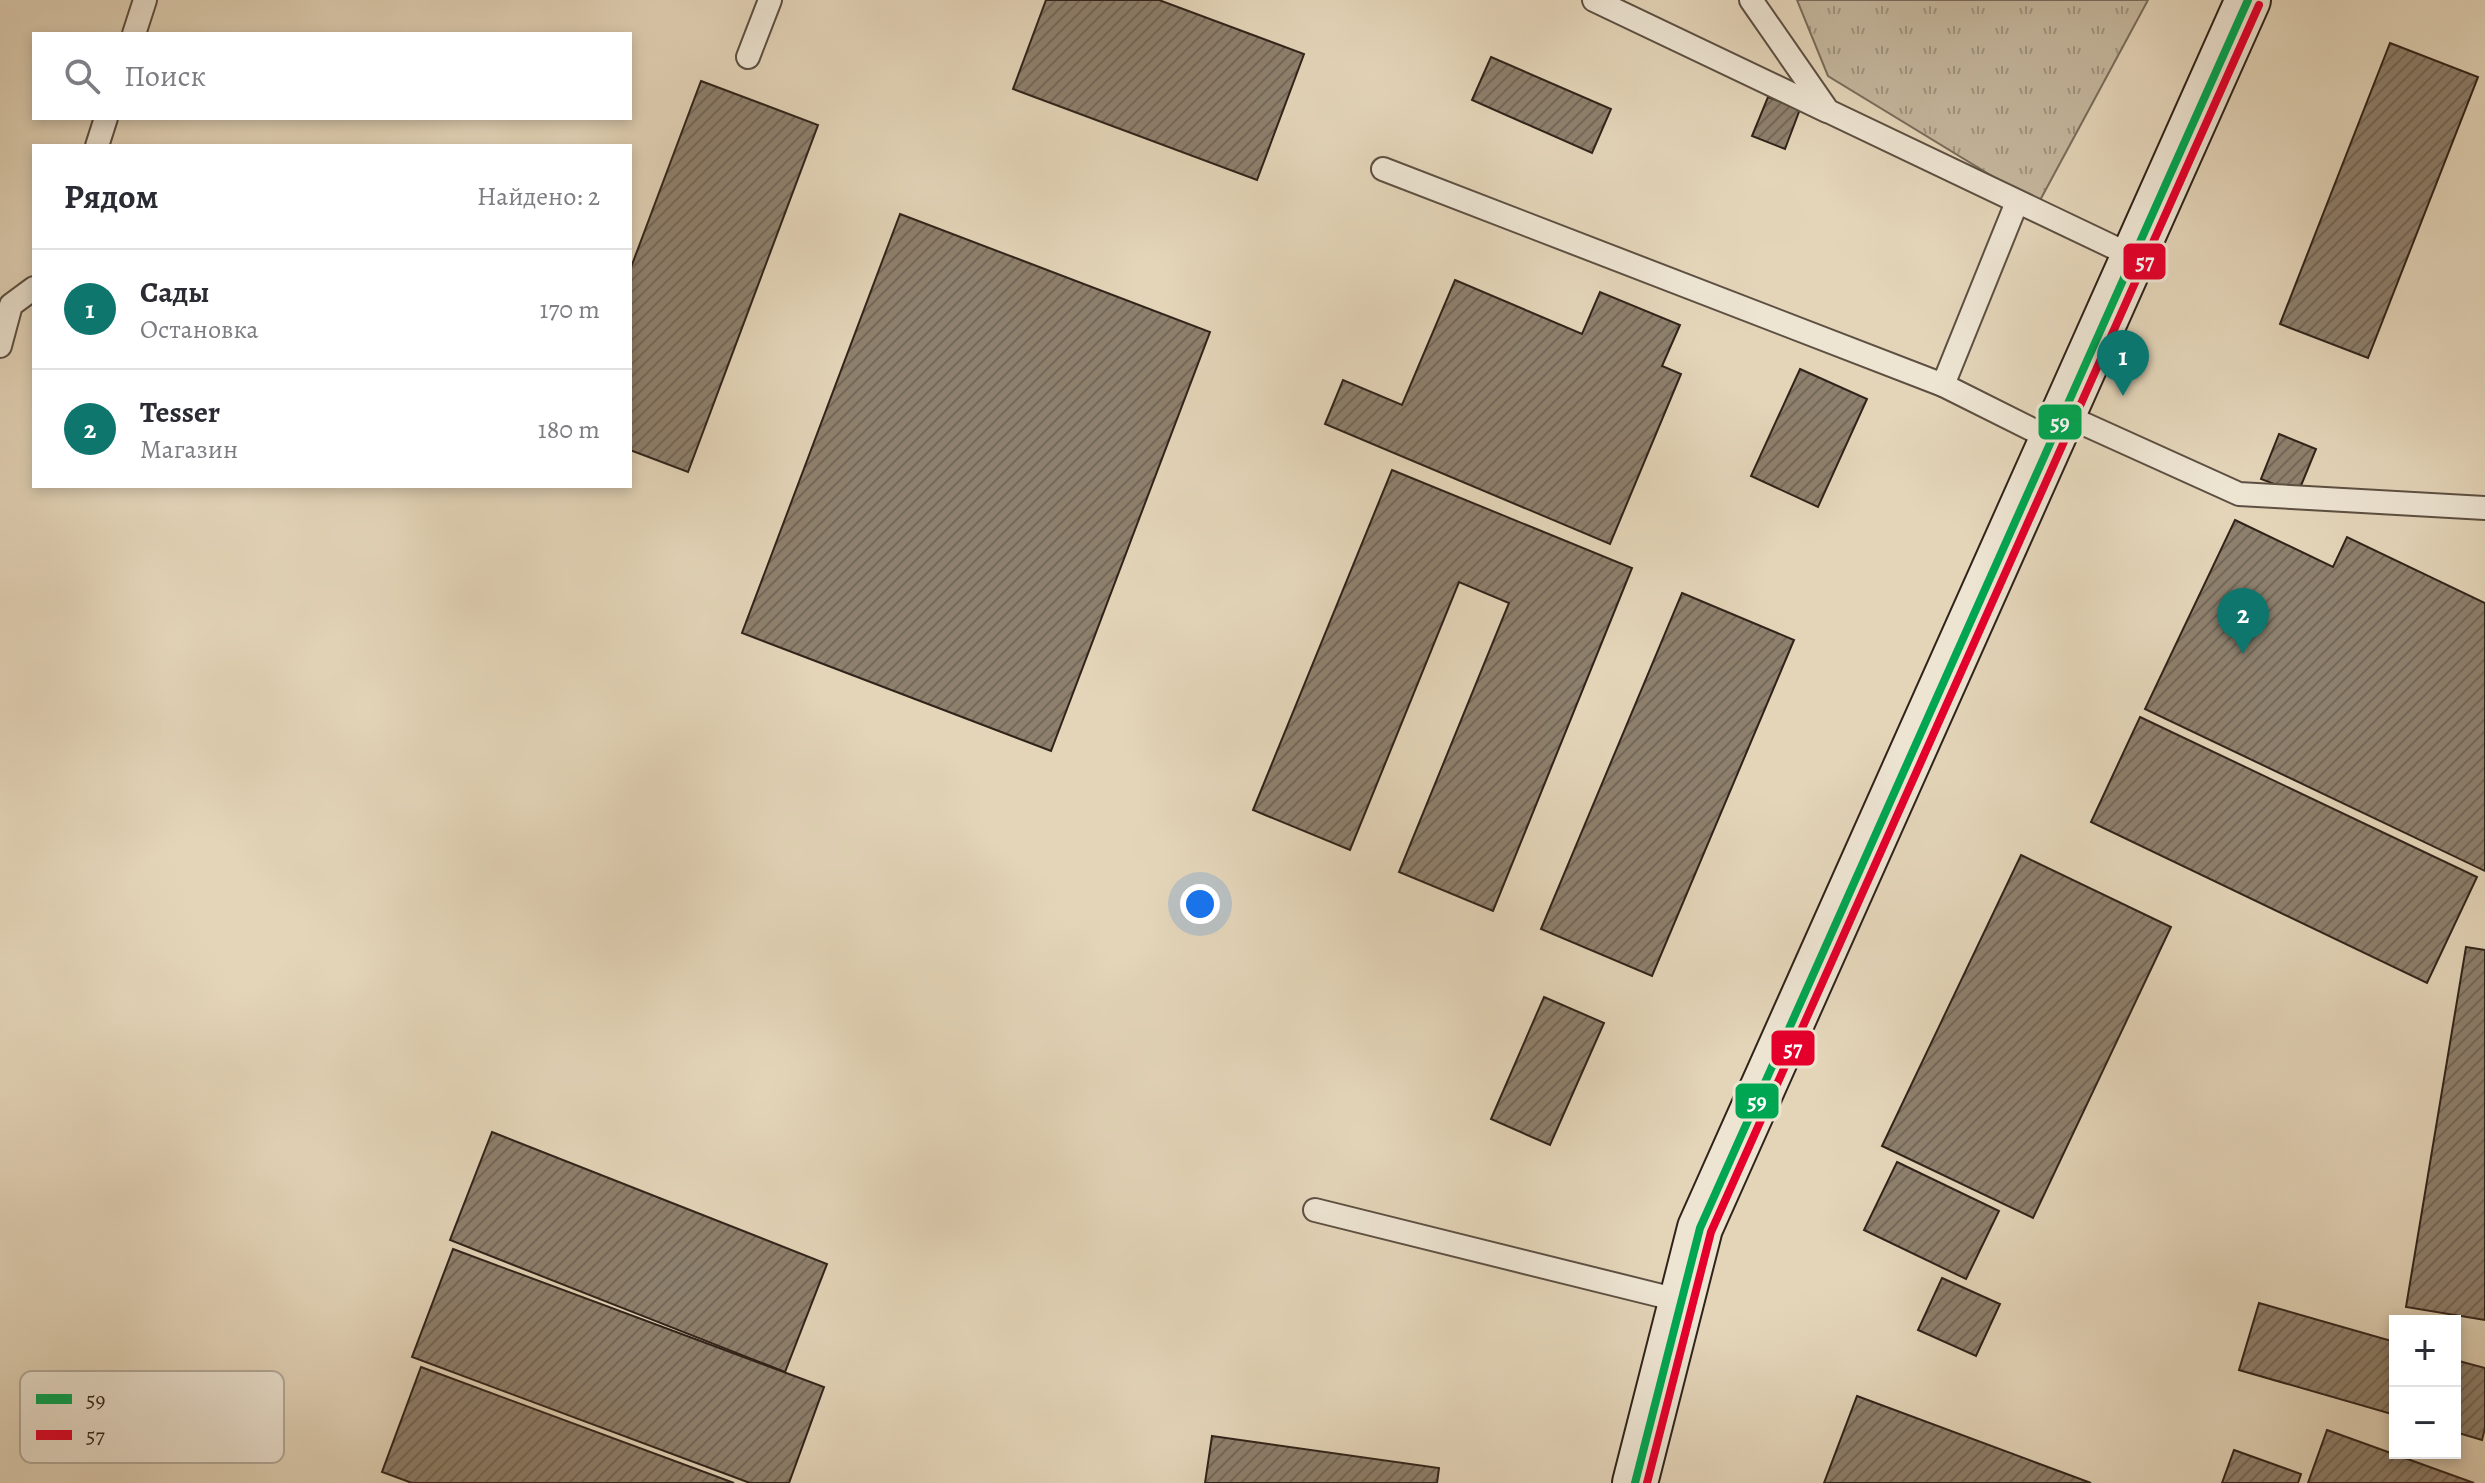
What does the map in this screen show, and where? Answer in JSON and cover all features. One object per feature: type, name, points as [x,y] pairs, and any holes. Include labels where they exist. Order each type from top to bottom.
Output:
[{"type":"main road","points":[[1635,1483],[1700,1228],[2248,0]]},
{"type":"lane","points":[[135,32],[145,0]]},
{"type":"lane","points":[[748,57],[770,0]]},
{"type":"lane","points":[[1594,0],[2132,256]]},
{"type":"lane","points":[[1751,0],[1828,111]]},
{"type":"lane","points":[[98,144],[105,120]]},
{"type":"lane","points":[[1383,169],[1943,385],[2239,494],[2485,508]]},
{"type":"lane","points":[[1943,385],[2017,202]]},
{"type":"lane","points":[[0,346],[11,305],[32,289]]},
{"type":"lane","points":[[1315,1210],[1682,1301]]},
{"type":"green space","points":[[1797,0],[2148,0],[2038,204],[1828,76]]},
{"type":"building","points":[[1046,0],[1159,0],[1304,54],[1257,180],[1013,89]]},
{"type":"building","points":[[2390,43],[2478,77],[2368,358],[2280,324]]},
{"type":"building","points":[[1491,57],[1611,109],[1592,153],[1472,100]]},
{"type":"building","points":[[701,81],[818,125],[688,472],[632,451],[632,265]]},
{"type":"building","points":[[1768,97],[1800,109],[1785,149],[1752,136]]},
{"type":"building","points":[[900,214],[1210,332],[1051,751],[742,633]]},
{"type":"building","points":[[1455,280],[1582,334],[1600,292],[1680,325],[1662,366],[1681,374],[1610,544],[1325,424],[1343,380],[1402,405]]},
{"type":"building","points":[[1800,369],[1867,399],[1818,507],[1751,476]]},
{"type":"building","points":[[2279,434],[2316,449],[2298,493],[2261,479]]},
{"type":"building","points":[[1392,470],[1632,568],[1493,911],[1399,872],[1509,603],[1459,582],[1350,850],[1253,810]]},
{"type":"building","points":[[2235,520],[2333,567],[2347,537],[2485,603],[2485,871],[2145,709]]},
{"type":"building","points":[[1682,593],[1794,640],[1652,976],[1541,929]]},
{"type":"building","points":[[2140,717],[2477,877],[2427,983],[2091,822]]},
{"type":"building","points":[[2021,855],[2171,927],[2033,1218],[1882,1146]]},
{"type":"building","points":[[2466,947],[2485,950],[2485,1320],[2406,1307]]},
{"type":"building","points":[[1544,997],[1604,1023],[1550,1145],[1491,1119]]},
{"type":"building","points":[[492,1132],[827,1264],[785,1372],[450,1240]]},
{"type":"building","points":[[1897,1162],[1999,1211],[1966,1279],[1864,1230]]},
{"type":"building","points":[[453,1249],[824,1387],[789,1483],[750,1483],[412,1357]]},
{"type":"building","points":[[1942,1278],[2000,1304],[1976,1356],[1918,1330]]},
{"type":"building","points":[[2259,1303],[2389,1340],[2389,1413],[2239,1370]]},
{"type":"building","points":[[2461,1362],[2485,1368],[2485,1428],[2482,1440],[2461,1434]]},
{"type":"building","points":[[421,1367],[734,1483],[412,1483],[382,1472]]},
{"type":"building","points":[[1857,1396],[2091,1483],[1824,1483]]},
{"type":"building","points":[[2327,1430],[2389,1452],[2389,1459],[2407,1459],[2474,1483],[2308,1483]]},
{"type":"building","points":[[1212,1436],[1439,1468],[1437,1483],[1205,1483]]},
{"type":"building","points":[[2234,1450],[2301,1474],[2298,1483],[2222,1483]]},
{"type":"transit line","name":"59","points":[[1635,1483],[1700,1228],[2248,0]]},
{"type":"transit line","name":"57","points":[[1647,1483],[1711,1232],[2259,5]]},
{"type":"place","name":"Сады","points":[[2123,396]]},
{"type":"place","name":"Tesser","points":[[2243,654]]}]
